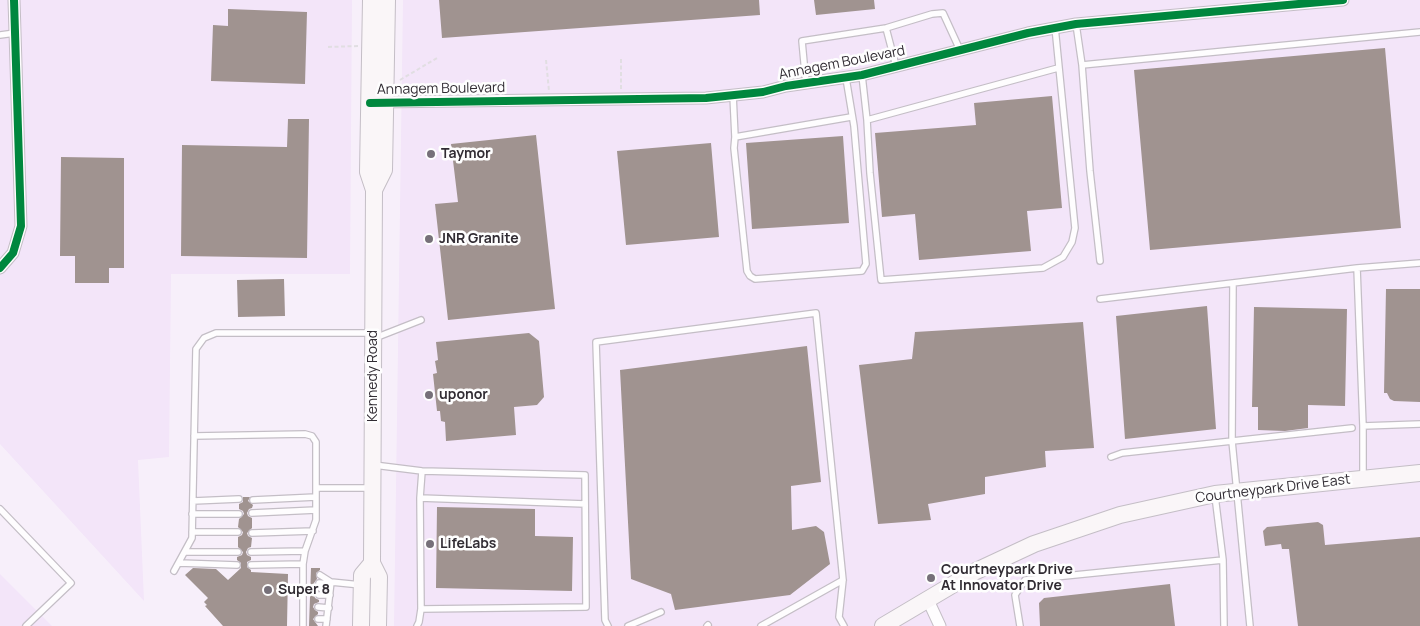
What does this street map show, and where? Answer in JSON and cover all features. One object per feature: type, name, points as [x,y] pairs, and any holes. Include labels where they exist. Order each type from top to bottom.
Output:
[{"type":"main road","name":"Kennedy Road","points":[[371,0],[371,46],[377,102],[368,172],[374,190],[372,562],[379,576],[378,626]]},
{"type":"main road","name":"Kennedy Road","points":[[377,102],[386,83],[387,0]]},
{"type":"main road","name":"Courtneypark Drive East","points":[[883,626],[974,572],[1034,544],[1120,515],[1215,494],[1420,473]]},
{"type":"main road","name":"Kennedy Road","points":[[361,626],[362,575],[372,562]]},
{"type":"street","points":[[0,268],[13,253],[21,226],[14,0]]},
{"type":"street","name":"Annagem Boulevard","points":[[377,102],[706,98],[763,92],[862,75],[1055,27],[1343,0]]},
{"type":"street","points":[[928,600],[940,626]]},
{"type":"lane","points":[[806,84],[802,41],[886,28],[932,14],[943,13],[960,50]]},
{"type":"lane","points":[[1076,24],[1082,64],[1090,171],[1100,261]]},
{"type":"lane","points":[[862,75],[881,280],[1043,268],[1063,257],[1072,242],[1076,228],[1055,27]]},
{"type":"lane","points":[[886,28],[896,66]]},
{"type":"lane","points":[[1082,64],[1420,32]]},
{"type":"lane","points":[[0,35],[15,33]]},
{"type":"lane","points":[[867,120],[1058,68]]},
{"type":"lane","points":[[733,95],[734,148],[747,271],[750,276],[755,279],[862,271],[866,264],[855,136],[846,78]]},
{"type":"lane","points":[[735,137],[851,118]]},
{"type":"lane","points":[[1100,300],[1357,268],[1420,263]]},
{"type":"lane","points":[[1357,268],[1363,426],[1363,479]]},
{"type":"lane","points":[[1233,283],[1232,441],[1250,626]]},
{"type":"lane","points":[[608,626],[605,620],[596,342],[816,312],[843,580],[839,617],[844,626]]},
{"type":"lane","points":[[174,571],[192,538],[196,349],[204,338],[216,333],[373,336],[421,320]]},
{"type":"lane","points":[[1363,426],[1420,424]]},
{"type":"lane","points":[[1111,457],[1122,453],[1352,428]]},
{"type":"lane","points":[[194,436],[306,434],[312,436],[316,442],[316,520],[305,551],[303,564],[303,595],[306,607],[306,619],[303,626]]},
{"type":"lane","points":[[372,465],[422,470],[585,475],[586,607],[421,609]]},
{"type":"lane","points":[[417,626],[421,609],[420,498],[422,470]]},
{"type":"lane","points":[[316,488],[372,488]]},
{"type":"lane","points":[[1215,494],[1223,560],[1224,626]]},
{"type":"lane","points":[[253,500],[316,497]]},
{"type":"lane","points":[[420,498],[585,504]]},
{"type":"lane","points":[[193,500],[240,499]]},
{"type":"lane","points":[[0,509],[70,583],[26,626]]},
{"type":"lane","points":[[252,513],[316,510]]},
{"type":"lane","points":[[192,514],[239,514]]},
{"type":"lane","points":[[252,532],[313,531]]},
{"type":"lane","points":[[192,532],[238,532]]},
{"type":"lane","points":[[251,552],[305,551]]},
{"type":"lane","points":[[185,552],[238,552]]},
{"type":"lane","points":[[1020,626],[1015,596],[1026,580],[1223,560]]},
{"type":"lane","points":[[179,563],[237,565]]},
{"type":"lane","points":[[251,564],[303,564]]},
{"type":"lane","points":[[303,573],[311,574]]},
{"type":"lane","points":[[320,575],[331,583]]},
{"type":"lane","points":[[761,626],[843,580]]},
{"type":"lane","points":[[303,583],[311,583]]},
{"type":"lane","points":[[326,626],[331,583]]},
{"type":"lane","points":[[319,584],[362,585]]},
{"type":"lane","points":[[303,595],[310,595]]},
{"type":"lane","points":[[319,595],[330,595]]},
{"type":"lane","points":[[318,607],[329,608]]},
{"type":"lane","points":[[628,626],[661,612]]},
{"type":"lane","points":[[318,619],[327,619]]},
{"type":"path","points":[[328,47],[371,46]]},
{"type":"path","points":[[386,83],[398,81],[437,58]]},
{"type":"path","points":[[621,59],[621,99]]},
{"type":"path","points":[[546,60],[549,100]]},
{"type":"shaded area","points":[[0,0],[352,0],[350,274],[171,274],[169,457],[138,460],[144,601],[0,444]]},
{"type":"shaded area","points":[[403,0],[1420,0],[1420,626],[394,626]]},
{"type":"shaded area","points":[[0,574],[52,626],[0,626]]},
{"type":"building","points":[[439,0],[759,0],[760,15],[442,38]]},
{"type":"building","points":[[814,0],[874,0],[875,9],[816,15]]},
{"type":"building","points":[[228,9],[307,12],[305,84],[211,81],[213,25],[228,26]]},
{"type":"building","points":[[1385,48],[1401,228],[1150,250],[1134,70]]},
{"type":"building","points":[[1052,96],[1062,208],[1027,211],[1031,251],[919,260],[915,214],[882,217],[875,133],[976,125],[974,103]]},
{"type":"building","points":[[288,119],[309,119],[307,258],[181,256],[182,145],[287,147]]},
{"type":"building","points":[[536,135],[555,309],[448,320],[435,204],[458,202],[451,144]]},
{"type":"building","points":[[843,136],[849,223],[752,229],[746,143]]},
{"type":"building","points":[[711,143],[719,237],[626,245],[617,151]]},
{"type":"building","points":[[61,157],[124,158],[124,268],[109,268],[109,283],[75,283],[75,256],[60,256]]},
{"type":"building","points":[[284,279],[285,316],[238,317],[237,280]]},
{"type":"building","points":[[1386,289],[1420,289],[1420,402],[1394,401],[1390,399],[1387,393],[1384,393]]},
{"type":"building","points":[[1207,306],[1216,429],[1125,439],[1116,316]]},
{"type":"building","points":[[1254,307],[1347,309],[1345,406],[1308,405],[1308,428],[1285,431],[1258,430],[1258,407],[1252,407]]},
{"type":"building","points":[[1083,322],[1094,448],[1045,451],[1046,467],[985,477],[985,494],[928,504],[931,520],[878,524],[859,365],[912,359],[915,332]]},
{"type":"building","points":[[529,333],[539,341],[544,397],[537,405],[514,407],[516,435],[446,441],[445,422],[441,421],[440,411],[437,411],[433,374],[437,373],[435,361],[438,360],[436,342]]},
{"type":"building","points":[[807,346],[821,482],[791,486],[792,530],[816,526],[824,532],[830,564],[790,595],[675,610],[671,594],[631,579],[620,370]]},
{"type":"building","points":[[243,497],[250,497],[248,501],[253,505],[247,513],[252,518],[252,528],[247,533],[252,538],[251,547],[246,552],[251,557],[251,560],[247,562],[247,567],[251,572],[288,574],[287,626],[223,626],[205,606],[207,605],[204,602],[208,598],[185,575],[193,568],[216,569],[228,580],[241,568],[241,563],[237,560],[237,557],[242,555],[243,552],[238,547],[238,537],[243,532],[238,527],[239,519],[244,514],[239,509],[239,504],[243,502]]},
{"type":"building","points":[[437,507],[535,509],[535,536],[573,537],[572,591],[436,588]]},
{"type":"building","points":[[1318,522],[1323,525],[1325,545],[1420,537],[1420,626],[1298,626],[1289,549],[1282,549],[1281,544],[1265,546],[1263,531],[1267,527]]},
{"type":"building","points":[[311,568],[320,568],[316,573],[317,579],[314,583],[319,588],[314,595],[319,602],[314,604],[313,607],[318,612],[313,619],[318,626],[309,626]]},
{"type":"building","points":[[1170,584],[1175,626],[1040,626],[1039,603],[1044,598]]},
{"type":"cycle path","points":[[0,268],[13,253],[21,226],[14,0]]},
{"type":"cycle path","points":[[370,103],[706,98],[763,92],[786,86],[862,75],[1028,33],[1076,24],[1343,0]]},
{"type":"place","name":"Taymor","points":[[431,154]]},
{"type":"place","name":"JNR Granite","points":[[429,239]]},
{"type":"place","name":"uponor","points":[[429,395]]},
{"type":"place","name":"LifeLabs","points":[[430,544]]},
{"type":"place","name":"Courtneypark Drive At Innovator Drive","points":[[931,578]]},
{"type":"place","name":"Super 8","points":[[268,590]]}]
